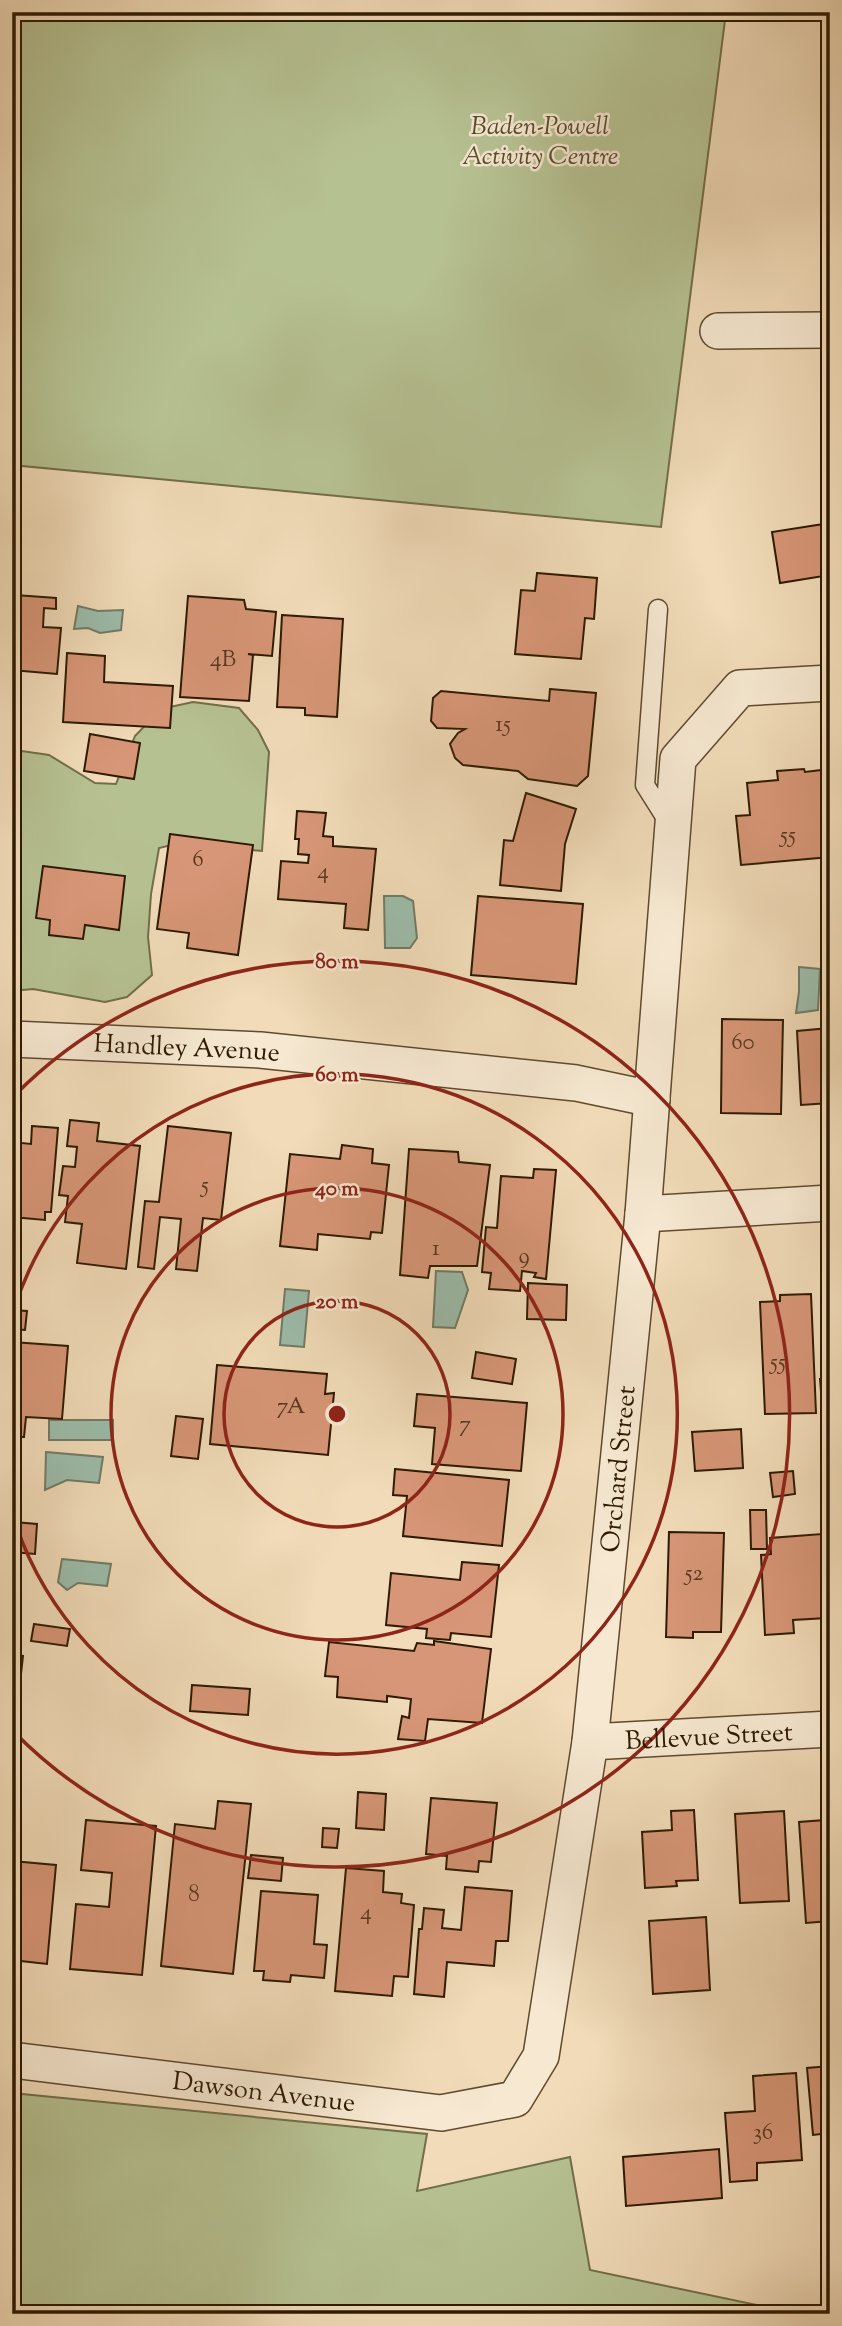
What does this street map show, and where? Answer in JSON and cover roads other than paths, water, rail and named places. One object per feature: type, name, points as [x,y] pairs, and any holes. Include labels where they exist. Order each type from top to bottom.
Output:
[{"type":"street","points":[[718,331],[830,330]]},
{"type":"street","name":"Orchard Street","points":[[515,2099],[541,2056],[590,1742],[643,1214],[678,759],[740,688],[830,683]]},
{"type":"street","name":"Handley Avenue","points":[[12,1039],[260,1050],[576,1083],[652,1099]]},
{"type":"street","points":[[643,1214],[830,1203]]},
{"type":"street","name":"Bellevue Street","points":[[590,1742],[830,1729]]},
{"type":"street","name":"Dawson Avenue","points":[[12,2060],[442,2113],[515,2099]]},
{"type":"lane","points":[[658,609],[645,785],[672,828]]},
{"type":"park label","name":"Baden-Powell Activity Centre","points":[[540,140]]}]
